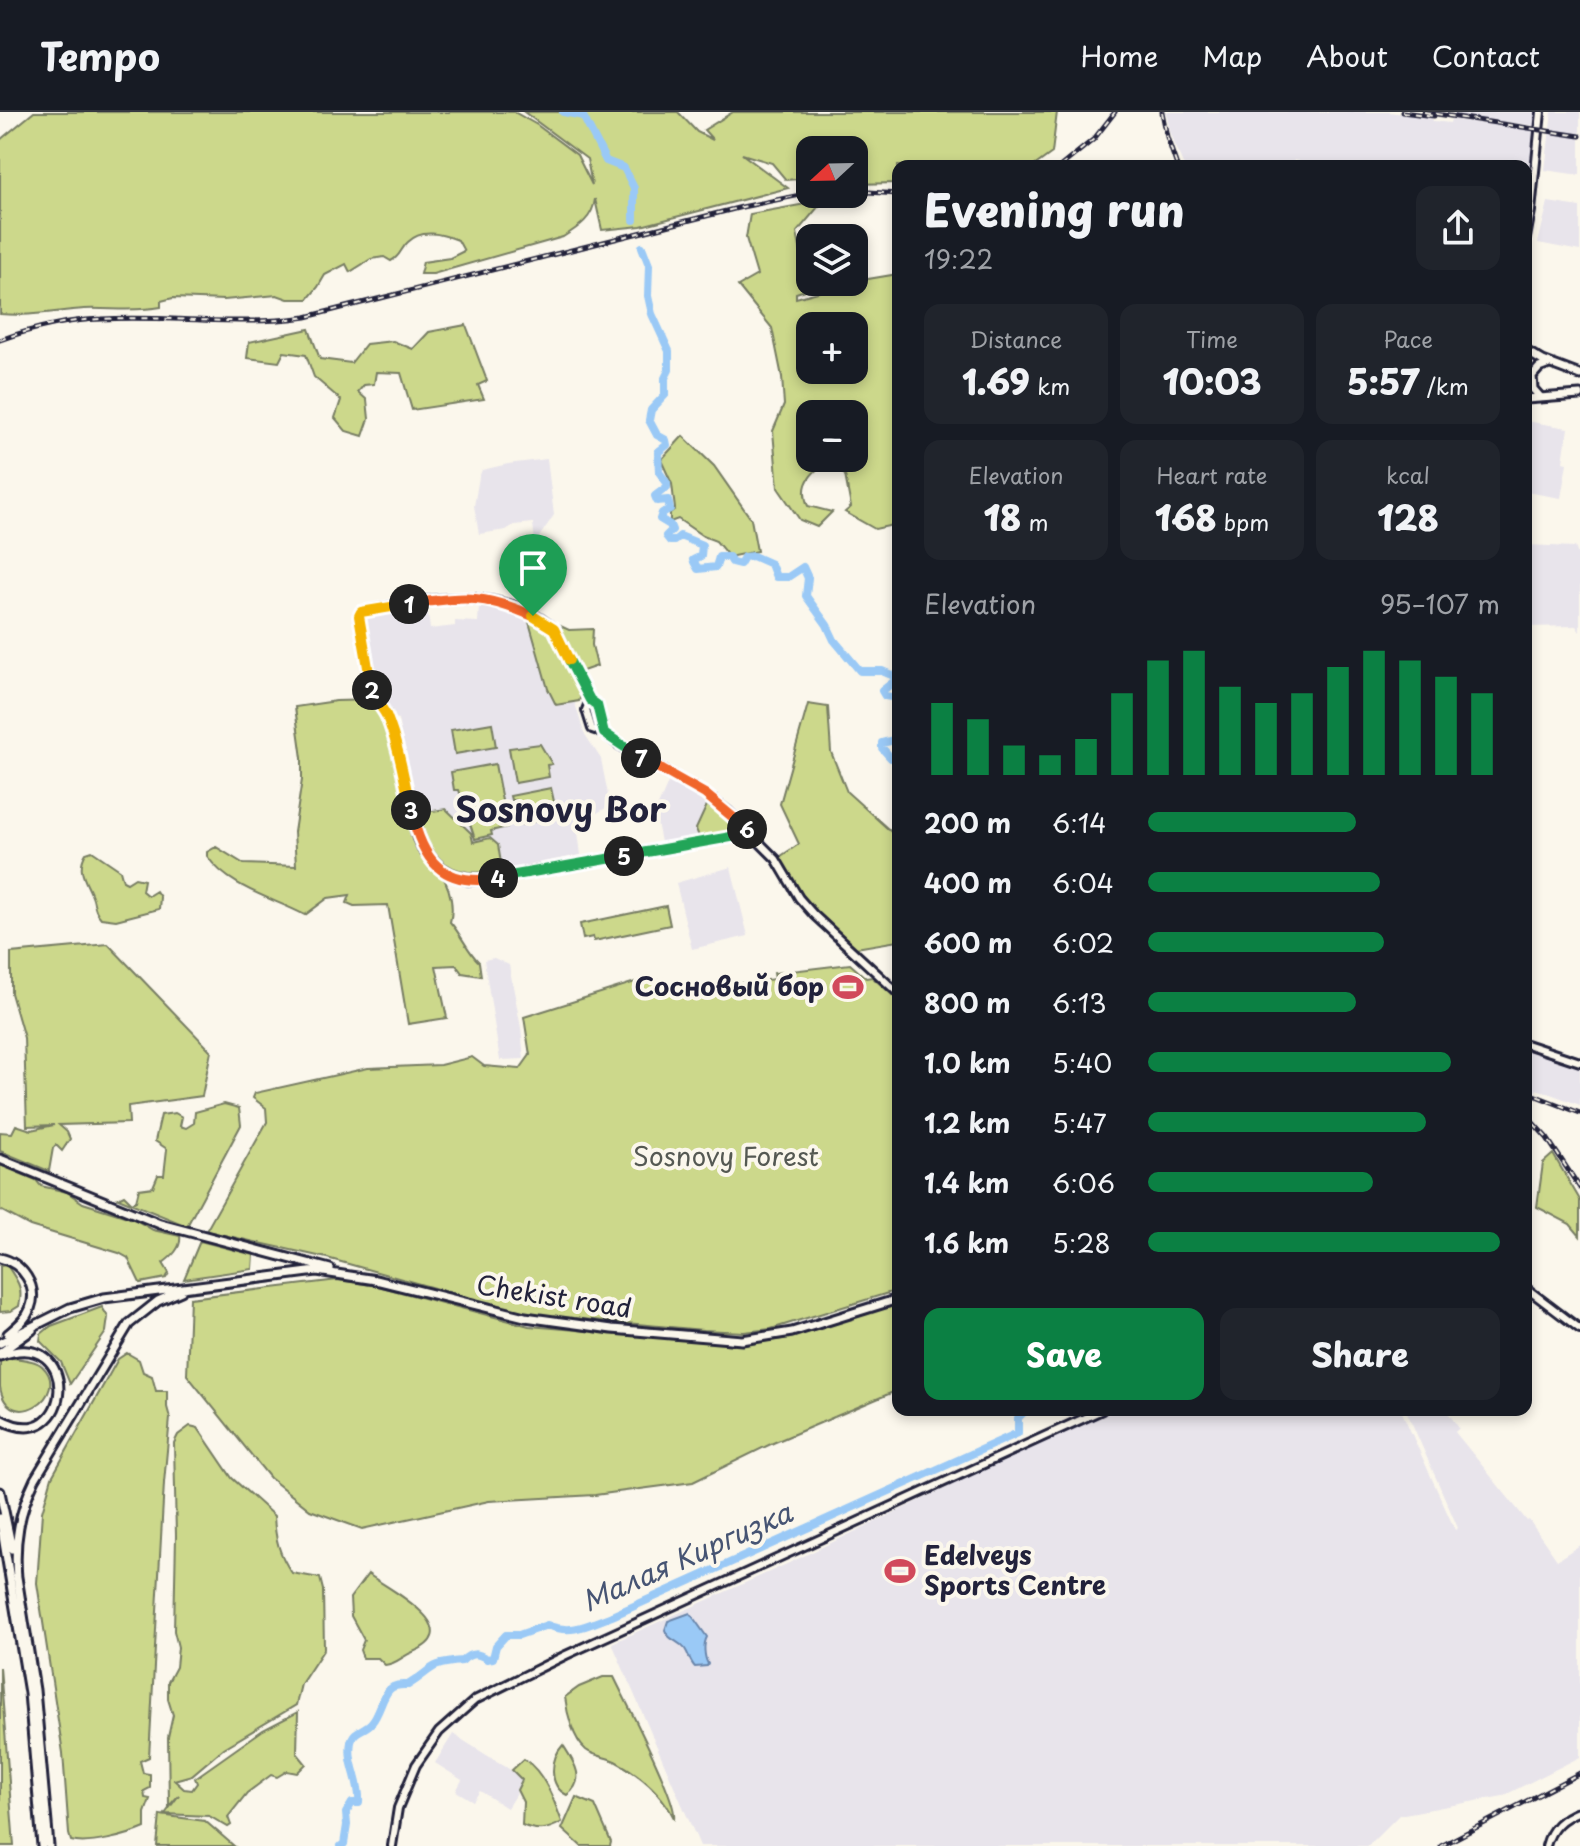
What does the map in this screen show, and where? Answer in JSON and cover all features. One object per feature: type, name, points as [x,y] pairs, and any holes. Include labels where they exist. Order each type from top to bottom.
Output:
[{"type":"main road","points":[[1532,354],[1580,375]]},
{"type":"main road","points":[[1541,398],[1533,389],[1532,376],[1539,368],[1549,364]]},
{"type":"main road","points":[[1532,399],[1580,395]]},
{"type":"main road","points":[[0,1159],[160,1224],[352,1275]]},
{"type":"main road","points":[[0,1258],[14,1263],[26,1275],[32,1301],[26,1318],[0,1342]]},
{"type":"main road","points":[[0,1342],[57,1314],[104,1298],[317,1271],[352,1275]]},
{"type":"main road","name":"Chekist road","points":[[352,1275],[525,1317],[612,1329],[742,1340],[792,1332],[892,1301]]},
{"type":"main road","points":[[14,1579],[16,1535],[25,1499],[115,1344],[143,1311],[194,1286]]},
{"type":"main road","points":[[0,1354],[57,1314]]},
{"type":"main road","points":[[0,1354],[23,1350],[42,1356],[55,1370],[60,1391],[57,1407],[41,1423],[24,1427],[0,1419]]},
{"type":"main road","points":[[0,1492],[35,1690],[49,1846]]},
{"type":"main road","points":[[0,1518],[14,1579],[29,1693],[42,1846]]},
{"type":"main road","points":[[0,1554],[14,1579]]},
{"type":"street","points":[[1532,192],[1541,112]]},
{"type":"street","points":[[604,733],[597,705],[590,700],[554,629],[545,621],[500,602],[476,597],[361,612],[359,621],[374,698],[386,713],[395,741],[417,838],[431,861],[452,876],[469,881],[485,880],[742,835],[748,830]]},
{"type":"street","points":[[590,700],[586,710],[589,725],[596,732],[604,733],[619,745],[705,794],[748,830],[776,859],[799,898],[814,915],[892,987]]},
{"type":"street","points":[[1532,1046],[1580,1062]]},
{"type":"street","points":[[1532,1293],[1580,1329]]},
{"type":"street","points":[[392,1846],[398,1808],[422,1756],[452,1719],[483,1695],[1089,1416]]},
{"type":"street","points":[[1546,1846],[1550,1833],[1560,1821],[1580,1811]]},
{"type":"shaded area","points":[[1166,112],[1389,112],[1432,118],[1433,121],[1450,123],[1451,119],[1535,131],[1531,160],[1181,160],[1171,136]]},
{"type":"shaded area","points":[[1454,112],[1537,112],[1535,126],[1454,115]]},
{"type":"shaded area","points":[[1552,112],[1580,112],[1580,175],[1545,170]]},
{"type":"shaded area","points":[[1548,202],[1580,207],[1580,251],[1538,243]]},
{"type":"shaded area","points":[[1532,422],[1568,428],[1563,462],[1567,463],[1561,498],[1532,493]]},
{"type":"shaded area","points":[[547,459],[554,515],[535,543],[533,523],[479,534],[474,506],[482,470]]},
{"type":"shaded area","points":[[1532,545],[1575,547],[1580,560],[1580,632],[1576,626],[1532,627]]},
{"type":"shaded area","points":[[487,602],[542,624],[567,677],[584,733],[601,759],[609,800],[606,808],[577,824],[581,855],[483,874],[458,872],[436,857],[422,831],[412,784],[409,783],[398,719],[377,697],[374,685],[379,683],[379,679],[377,669],[370,663],[363,622],[372,613],[427,604],[430,629],[455,626],[455,621],[478,622],[479,606],[487,607]]},
{"type":"shaded area","points":[[670,778],[704,796],[743,829],[740,833],[662,847],[655,813]]},
{"type":"shaded area","points":[[731,867],[748,936],[692,949],[676,883]]},
{"type":"shaded area","points":[[494,958],[509,965],[524,1059],[500,1060],[484,960]]},
{"type":"shaded area","points":[[1532,1048],[1580,1065],[1580,1105],[1537,1089],[1532,1098]]},
{"type":"shaded area","points":[[1096,1416],[1404,1416],[1455,1530],[1458,1528],[1409,1416],[1450,1416],[1459,1428],[1455,1432],[1529,1520],[1557,1560],[1580,1545],[1580,1757],[1503,1796],[1399,1815],[1368,1846],[700,1846],[612,1643],[789,1563]]},
{"type":"shaded area","points":[[453,1734],[525,1779],[507,1808],[480,1791],[473,1801],[456,1791],[462,1780],[435,1763]]},
{"type":"green space","points":[[34,112],[514,112],[577,155],[592,185],[587,159],[524,112],[678,112],[697,132],[713,140],[704,130],[733,112],[1057,112],[1052,153],[1042,160],[892,160],[892,183],[868,184],[868,136],[796,136],[796,179],[786,180],[772,163],[742,154],[788,188],[641,226],[602,230],[595,199],[588,217],[563,237],[433,274],[420,274],[423,262],[450,258],[464,251],[458,240],[439,234],[419,235],[391,261],[384,257],[371,259],[350,272],[346,264],[325,275],[308,299],[288,299],[277,295],[224,300],[173,298],[161,301],[161,307],[132,310],[84,309],[0,314],[0,140]]},
{"type":"green space","points":[[796,206],[817,208],[804,224],[796,224],[796,298],[868,296],[868,279],[892,275],[892,525],[875,529],[845,512],[851,507],[845,475],[840,472],[868,472],[868,400],[796,400],[796,472],[814,472],[806,484],[808,506],[832,512],[817,527],[800,520],[778,488],[773,431],[784,405],[782,377],[772,328],[738,286],[757,275],[746,238],[750,214]]},
{"type":"green space","points":[[466,325],[487,381],[478,385],[484,399],[412,410],[401,373],[376,372],[374,384],[364,385],[358,392],[367,400],[369,419],[363,436],[346,431],[335,418],[341,400],[314,377],[306,355],[284,352],[279,362],[247,358],[249,342],[309,329],[320,359],[351,363],[366,344],[393,341],[413,349],[429,332]]},
{"type":"green space","points":[[683,436],[714,466],[751,519],[757,551],[729,557],[716,541],[678,519],[670,522],[670,513],[675,509],[672,484],[661,460]]},
{"type":"green space","points":[[530,618],[548,631],[561,650],[582,693],[579,701],[556,705],[548,689]]},
{"type":"green space","points":[[556,624],[569,630],[593,629],[592,645],[597,666],[580,672]]},
{"type":"green space","points":[[373,700],[383,715],[395,747],[415,835],[442,874],[448,890],[452,906],[450,922],[479,962],[481,976],[462,973],[456,965],[436,966],[447,1018],[408,1024],[388,905],[354,906],[347,903],[350,895],[328,898],[305,915],[239,884],[207,856],[207,852],[216,847],[244,864],[296,866],[294,832],[302,758],[295,707]]},
{"type":"green space","points":[[808,704],[828,707],[831,752],[847,792],[892,833],[892,942],[856,948],[812,907],[778,858],[799,844],[780,804]]},
{"type":"green space","points":[[492,723],[496,747],[455,754],[451,730]]},
{"type":"green space","points":[[540,744],[552,764],[547,765],[549,777],[515,783],[509,748]]},
{"type":"green space","points":[[495,764],[507,827],[475,839],[459,790],[454,790],[451,772]]},
{"type":"green space","points":[[551,788],[555,806],[544,819],[519,825],[516,800],[511,800],[510,796]]},
{"type":"green space","points":[[707,805],[726,814],[740,832],[700,839],[696,829]]},
{"type":"green space","points":[[446,809],[471,833],[473,842],[490,838],[498,845],[502,869],[470,872],[446,864],[436,855],[423,830],[419,813]]},
{"type":"green space","points":[[92,851],[120,870],[123,881],[127,883],[135,878],[144,880],[142,891],[148,896],[156,891],[160,897],[159,909],[116,920],[101,918],[82,871],[86,853]]},
{"type":"green space","points":[[666,906],[670,925],[594,941],[593,937],[583,939],[580,924]]},
{"type":"green space","points":[[108,944],[211,1051],[202,1096],[128,1106],[129,1123],[59,1125],[70,1139],[62,1151],[56,1145],[53,1148],[49,1171],[0,1151],[0,1132],[12,1133],[16,1125],[31,1130],[54,1125],[27,1126],[24,1038],[11,993],[11,953]]},
{"type":"green space","name":"Sosnovy Forest","points":[[850,964],[866,978],[872,977],[892,995],[892,1292],[771,1329],[744,1332],[703,1330],[527,1314],[327,1258],[206,1231],[267,1122],[266,1108],[253,1098],[255,1093],[368,1068],[440,1065],[472,1057],[484,1066],[520,1069],[530,1055],[524,1017],[648,978],[695,989],[775,979],[774,973]]},
{"type":"green space","points":[[224,1104],[239,1108],[241,1125],[187,1226],[118,1198],[124,1195],[132,1203],[136,1201],[139,1189],[153,1187],[158,1175],[164,1175],[167,1149],[155,1141],[161,1115],[175,1113],[182,1117],[180,1126],[186,1128],[194,1123],[195,1112]]},
{"type":"green space","points":[[1553,1154],[1580,1200],[1580,1236],[1570,1224],[1537,1207],[1543,1163]]},
{"type":"green space","points":[[0,1165],[36,1180],[41,1186],[67,1192],[83,1203],[134,1219],[153,1230],[180,1236],[178,1248],[163,1263],[169,1273],[166,1278],[140,1283],[128,1258],[119,1253],[30,1226],[0,1210]]},
{"type":"green space","points":[[200,1241],[254,1255],[253,1269],[184,1279]]},
{"type":"green space","points":[[7,1265],[18,1284],[19,1306],[0,1312],[0,1266]]},
{"type":"green space","points":[[338,1280],[378,1286],[529,1326],[745,1344],[790,1338],[892,1305],[892,1393],[773,1443],[693,1482],[595,1495],[489,1501],[362,1529],[310,1510],[270,1478],[187,1375],[190,1298]]},
{"type":"green space","points":[[102,1307],[108,1317],[106,1332],[70,1384],[61,1362],[40,1341],[41,1334],[51,1326]]},
{"type":"green space","points":[[127,1353],[139,1360],[143,1372],[152,1376],[156,1391],[167,1391],[170,1418],[149,1757],[140,1761],[143,1773],[150,1774],[150,1788],[144,1791],[145,1798],[150,1799],[145,1813],[145,1828],[108,1839],[78,1842],[71,1841],[69,1834],[63,1753],[37,1583],[42,1512],[52,1477],[118,1359]]},
{"type":"green space","points":[[6,1357],[39,1364],[49,1377],[50,1388],[36,1406],[25,1410],[14,1408],[5,1401],[0,1387],[0,1361]]},
{"type":"green space","points":[[190,1426],[198,1428],[232,1478],[274,1516],[278,1546],[292,1573],[320,1578],[323,1590],[324,1649],[301,1684],[296,1705],[224,1748],[192,1775],[174,1780],[184,1789],[192,1790],[197,1783],[195,1778],[263,1730],[298,1712],[297,1753],[306,1764],[297,1773],[287,1771],[277,1777],[271,1775],[247,1793],[228,1817],[231,1825],[228,1827],[209,1816],[165,1814],[179,1795],[169,1806],[168,1737],[173,1715],[168,1699],[168,1682],[176,1667],[178,1647],[174,1631],[174,1443],[178,1435]]},
{"type":"green space","points":[[368,1574],[419,1610],[429,1621],[433,1632],[428,1643],[385,1665],[378,1658],[363,1658],[360,1650],[364,1640],[351,1616],[350,1598]]},
{"type":"green space","points":[[0,1667],[14,1846],[0,1846]]},
{"type":"green space","points":[[603,1677],[614,1677],[660,1772],[674,1818],[663,1800],[641,1778],[615,1761],[589,1752],[574,1733],[565,1697]]},
{"type":"green space","points":[[563,1745],[577,1771],[576,1783],[567,1795],[557,1785],[553,1772],[555,1757]]},
{"type":"green space","points":[[524,1759],[543,1779],[562,1822],[543,1829],[522,1825],[523,1802],[517,1790],[522,1780],[512,1770]]},
{"type":"green space","points":[[576,1797],[595,1805],[610,1846],[581,1846],[562,1829]]},
{"type":"green space","points":[[160,1815],[205,1821],[234,1846],[157,1846]]},
{"type":"water","points":[[690,1613],[707,1637],[704,1650],[707,1666],[695,1667],[685,1649],[665,1630],[668,1621]]},
{"type":"waterway","name":"Малая Киргизка","points":[[563,112],[583,116],[606,161],[624,168],[634,188],[634,220]]},
{"type":"waterway","name":"Малая Киргизка","points":[[642,247],[649,265],[648,296],[652,314],[669,351],[665,395],[651,410],[649,420],[667,445],[658,452],[659,472],[667,487],[655,496],[657,501],[668,500],[670,509],[662,513],[660,519],[672,530],[666,536],[670,541],[680,536],[702,545],[701,556],[693,560],[698,569],[716,567],[719,557],[729,557],[732,562],[740,564],[744,557],[753,556],[771,564],[776,577],[788,577],[803,567],[808,578],[806,596],[834,640],[860,671],[882,671],[892,675]]},
{"type":"waterway","name":"Малая Киргизка","points":[[892,683],[882,691],[885,696],[892,697]]},
{"type":"waterway","name":"Малая Киргизка","points":[[892,740],[882,743],[882,748],[892,758]]},
{"type":"waterway","name":"Малая Киргизка","points":[[341,1846],[347,1825],[346,1813],[352,1803],[359,1803],[351,1742],[372,1722],[392,1687],[408,1685],[436,1666],[462,1661],[471,1655],[493,1658],[496,1646],[506,1635],[519,1635],[547,1625],[564,1629],[580,1628],[612,1616],[1018,1433],[1020,1416]]},
{"type":"railway","points":[[1068,160],[1094,139],[1115,112]]},
{"type":"railway","points":[[1162,112],[1175,160]]},
{"type":"railway","points":[[1402,112],[1434,116]]},
{"type":"railway","points":[[1424,112],[1580,136]]},
{"type":"railway","points":[[868,192],[892,194]]},
{"type":"railway","points":[[0,340],[50,325],[89,320],[255,321],[306,317],[796,196]]},
{"type":"railway","points":[[1532,1094],[1580,1113]]},
{"type":"railway","points":[[1532,1122],[1547,1138],[1580,1188]]},
{"type":"railway","points":[[1441,1846],[1580,1773]]},
{"type":"place","name":"Сосновый бор","points":[[848,987]]},
{"type":"place","name":"Edelveys Sports Centre","points":[[900,1571]]},
{"type":"district","name":"Sosnovy Bor","points":[[561,810]]},
{"type":"route","points":[[476,597],[500,602],[533,616],[554,629],[590,700],[597,705],[604,733],[619,745],[705,794],[748,830],[742,835],[485,880],[469,881],[452,876],[431,861],[417,838],[386,713],[374,698],[359,616],[361,612],[392,606],[476,597]]}]
